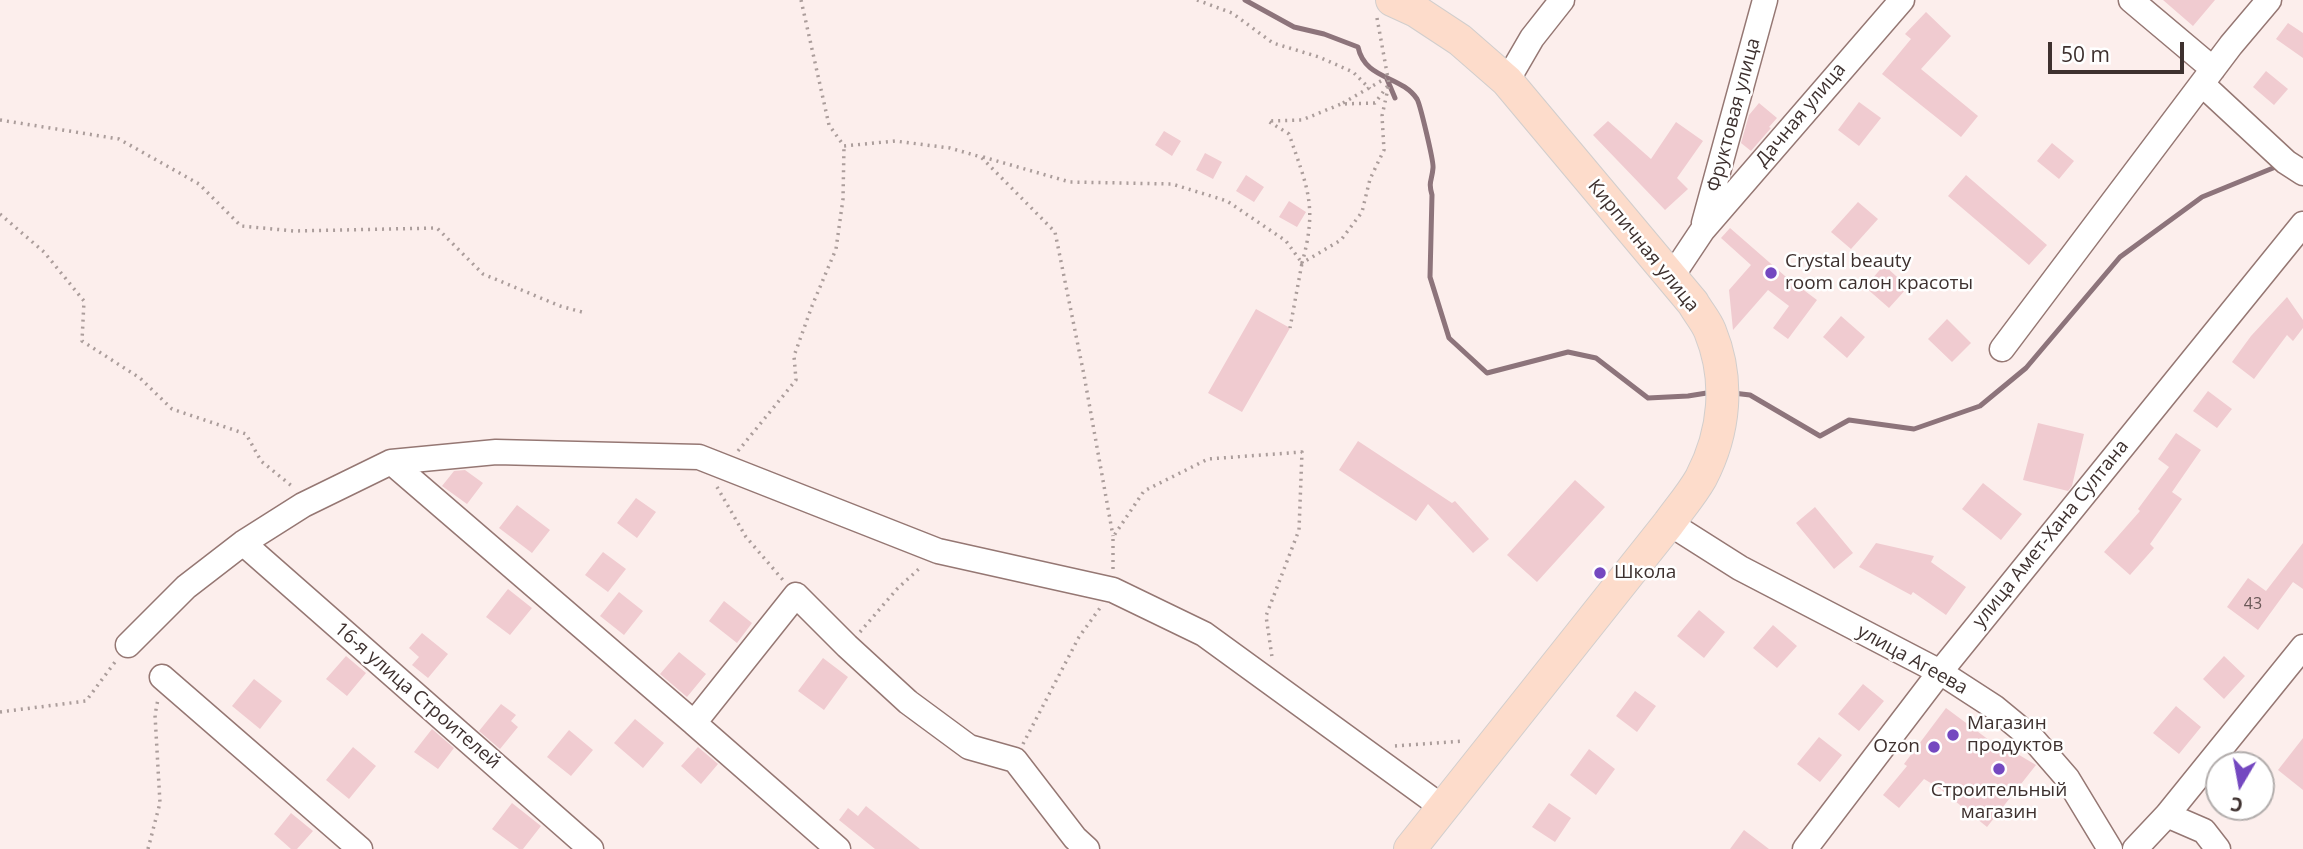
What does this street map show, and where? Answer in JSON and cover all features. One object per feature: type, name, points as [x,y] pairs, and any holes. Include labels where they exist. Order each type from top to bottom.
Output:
[{"type":"main road","name":"Кирпичная улица","points":[[1400,6],[1460,40],[1507,81],[1625,225],[1672,276],[1710,330],[1723,392],[1720,427],[1700,480],[1669,523],[1410,849]]},
{"type":"street","points":[[1507,81],[1532,38],[1562,0]]},
{"type":"street","name":"Фруктовая улица","points":[[1702,231],[1765,0]]},
{"type":"street","name":"Дачная улица","points":[[1702,231],[1902,0]]},
{"type":"street","points":[[2131,0],[2208,76],[2286,162],[2303,173]]},
{"type":"street","points":[[2003,349],[2208,76],[2269,0]]},
{"type":"street","name":"улица Амет-Хана Султана","points":[[1805,849],[1940,672],[2303,224]]},
{"type":"street","points":[[1672,276],[1702,231]]},
{"type":"street","points":[[128,645],[186,587],[243,543],[303,505],[391,461],[496,452],[699,457],[938,551],[1113,590],[1203,634],[1442,807]]},
{"type":"street","points":[[391,461],[838,849]]},
{"type":"street","name":"улица Агеева","points":[[1669,523],[1740,568],[1940,672],[1994,707],[2034,740],[2067,778],[2110,849]]},
{"type":"street","name":"16-я улица Строителей","points":[[243,543],[592,849]]},
{"type":"street","points":[[694,723],[796,595],[908,702],[969,747],[1015,761],[1075,838],[1087,849]]},
{"type":"street","points":[[2135,849],[2166,816],[2303,647]]},
{"type":"street","points":[[162,677],[360,849]]},
{"type":"street","points":[[2166,816],[2204,831],[2218,849]]},
{"type":"path","points":[[726,467],[796,380],[794,356],[836,250],[843,199],[844,146],[829,125],[800,0]]},
{"type":"path","points":[[1197,0],[1232,13],[1273,43],[1319,57],[1353,72],[1370,89]]},
{"type":"path","points":[[1302,263],[1341,240],[1362,212],[1370,179],[1384,150],[1382,116],[1389,84],[1386,78],[1400,6]]},
{"type":"path","points":[[1290,328],[1310,233],[1310,195],[1289,134],[1268,121],[1302,120],[1341,104],[1386,78]]},
{"type":"path","points":[[1341,104],[1375,103],[1389,84]]},
{"type":"path","points":[[0,120],[119,139],[199,184],[241,226],[294,231],[437,228],[483,274],[582,313]]},
{"type":"path","points":[[844,146],[895,141],[950,148],[1070,182],[1172,184],[1227,201],[1286,241],[1302,263]]},
{"type":"path","points":[[981,157],[1055,232],[1113,537]]},
{"type":"path","points":[[0,214],[44,252],[84,301],[82,341],[139,378],[172,409],[246,434],[261,461],[290,484],[303,505]]},
{"type":"path","points":[[1247,458],[1302,452],[1299,530],[1266,615],[1276,687]]},
{"type":"path","points":[[699,457],[746,537],[796,595]]},
{"type":"path","points":[[847,646],[897,589],[938,551]]},
{"type":"path","points":[[0,712],[86,701],[128,645]]},
{"type":"path","points":[[148,849],[160,803],[155,715],[162,677]]},
{"type":"path","points":[[1362,749],[1496,739]]},
{"type":"building","points":[[2163,0],[2215,0],[2193,26]]},
{"type":"building","points":[[1926,12],[1951,36],[1921,69],[1978,116],[1961,137],[1882,74],[1911,39],[1905,34]]},
{"type":"building","points":[[2288,23],[2303,33],[2303,58],[2276,39]]},
{"type":"building","points":[[2266,71],[2288,89],[2274,105],[2253,87]]},
{"type":"building","points":[[1859,102],[1881,118],[1859,146],[1838,130]]},
{"type":"building","points":[[1759,103],[1777,118],[1751,151],[1741,143],[1749,115]]},
{"type":"building","points":[[1608,121],[1651,159],[1676,122],[1703,141],[1677,178],[1688,189],[1665,210],[1593,135]]},
{"type":"building","points":[[1164,131],[1181,141],[1172,156],[1155,145]]},
{"type":"building","points":[[2052,143],[2074,161],[2059,179],[2037,161]]},
{"type":"building","points":[[1205,153],[1222,162],[1213,179],[1196,170]]},
{"type":"building","points":[[1246,175],[1264,187],[1254,202],[1236,191]]},
{"type":"building","points":[[1966,175],[2047,245],[2029,265],[1948,196]]},
{"type":"building","points":[[1289,201],[1306,212],[1297,227],[1279,217]]},
{"type":"building","points":[[1858,202],[1878,219],[1851,249],[1831,232]]},
{"type":"building","points":[[1730,228],[1817,300],[1788,339],[1773,328],[1789,306],[1768,290],[1733,330],[1729,290],[1751,265],[1721,238]]},
{"type":"building","points":[[1884,265],[1908,287],[1889,308],[1865,287]]},
{"type":"building","points":[[2287,297],[2303,320],[2303,328],[2293,341],[2287,335],[2254,379],[2232,362],[2251,336]]},
{"type":"building","points":[[1256,309],[1290,328],[1242,412],[1208,393]]},
{"type":"building","points":[[1841,316],[1865,337],[1847,358],[1823,337]]},
{"type":"building","points":[[1947,319],[1971,343],[1952,362],[1928,339]]},
{"type":"building","points":[[2208,391],[2232,409],[2217,428],[2193,411]]},
{"type":"building","points":[[2038,423],[2084,434],[2072,486],[2068,491],[2023,480]]},
{"type":"building","points":[[2176,433],[2201,450],[2172,492],[2182,499],[2150,544],[2154,548],[2130,575],[2104,552],[2140,511],[2138,509],[2169,467],[2158,459]]},
{"type":"building","points":[[1358,441],[1452,503],[1455,501],[1489,539],[1473,553],[1428,504],[1416,521],[1339,470]]},
{"type":"building","points":[[465,470],[483,483],[467,504],[442,486],[454,471]]},
{"type":"building","points":[[1575,480],[1605,507],[1537,582],[1507,555]]},
{"type":"building","points":[[1983,483],[2022,514],[2001,540],[1962,509]]},
{"type":"building","points":[[636,498],[656,512],[637,538],[617,523]]},
{"type":"building","points":[[517,505],[550,530],[532,553],[499,528]]},
{"type":"building","points":[[1815,507],[1853,553],[1834,569],[1796,523]]},
{"type":"building","points":[[1876,543],[1934,556],[1931,562],[1966,587],[1946,615],[1913,592],[1911,595],[1859,567]]},
{"type":"building","points":[[2303,543],[2303,589],[2293,582],[2258,630],[2227,607],[2248,578],[2266,591]]},
{"type":"building","points":[[603,552],[626,569],[608,592],[585,575]]},
{"type":"building","points":[[508,589],[532,608],[510,635],[486,617]]},
{"type":"building","points":[[619,592],[643,611],[624,635],[600,616]]},
{"type":"building","points":[[724,601],[752,623],[737,643],[709,621]]},
{"type":"building","points":[[1699,610],[1725,632],[1704,658],[1677,636]]},
{"type":"building","points":[[1773,625],[1797,646],[1777,668],[1753,648]]},
{"type":"building","points":[[422,633],[448,654],[428,678],[412,665],[419,657],[409,648]]},
{"type":"building","points":[[679,652],[706,674],[687,697],[660,674]]},
{"type":"building","points":[[346,656],[366,673],[347,696],[326,679]]},
{"type":"building","points":[[2224,656],[2245,676],[2224,699],[2203,679]]},
{"type":"building","points":[[823,658],[848,677],[824,710],[798,691]]},
{"type":"building","points":[[254,679],[282,701],[260,729],[232,706]]},
{"type":"building","points":[[1863,684],[1884,701],[1859,731],[1838,714]]},
{"type":"building","points":[[1635,691],[1656,706],[1637,732],[1616,716]]},
{"type":"building","points":[[501,704],[516,715],[511,721],[518,727],[500,749],[479,731]]},
{"type":"building","points":[[2176,706],[2201,727],[2179,754],[2153,733]]},
{"type":"building","points":[[1946,708],[2001,749],[2004,746],[2036,765],[1987,827],[1924,779],[1899,808],[1883,795],[1907,766],[1904,764]]},
{"type":"building","points":[[635,719],[664,743],[643,768],[614,743]]},
{"type":"building","points":[[432,729],[454,748],[438,769],[414,752]]},
{"type":"building","points":[[569,730],[593,750],[571,776],[547,757]]},
{"type":"building","points":[[1819,737],[1842,755],[1820,782],[1797,764]]},
{"type":"building","points":[[2303,738],[2303,790],[2278,770]]},
{"type":"building","points":[[353,747],[376,766],[349,799],[326,780]]},
{"type":"building","points":[[698,747],[718,764],[701,784],[681,766]]},
{"type":"building","points":[[1589,749],[1615,769],[1596,795],[1570,775]]},
{"type":"building","points":[[512,803],[541,826],[523,849],[519,849],[492,829]]},
{"type":"building","points":[[1549,803],[1571,818],[1555,842],[1532,827]]},
{"type":"building","points":[[866,806],[920,849],[875,849],[839,820],[848,808],[858,816]]},
{"type":"building","points":[[291,813],[313,831],[297,849],[291,849],[274,834]]},
{"type":"building","points":[[1744,830],[1769,849],[1730,849]]},
{"type":"waterway","points":[[1245,0],[1294,27],[1324,34],[1358,47],[1368,66],[1402,85],[1417,99],[1433,164],[1430,184],[1430,277],[1449,338],[1487,373],[1568,352],[1596,358],[1648,398],[1713,392]]},
{"type":"waterway","points":[[1387,79],[1395,98]]},
{"type":"waterway","points":[[1733,393],[1750,395],[1820,436],[1849,420],[1914,429],[1980,406],[2026,368],[2120,257],[2202,197],[2278,166]]},
{"type":"place","name":"Crystal beauty room салон красоты","points":[[1771,273]]},
{"type":"place","name":"Школа","points":[[1600,573]]},
{"type":"place","name":"Магазин продуктов","points":[[1953,735]]},
{"type":"place","name":"Ozon","points":[[1934,747]]},
{"type":"place","name":"Строительный магазин","points":[[1999,769]]}]
